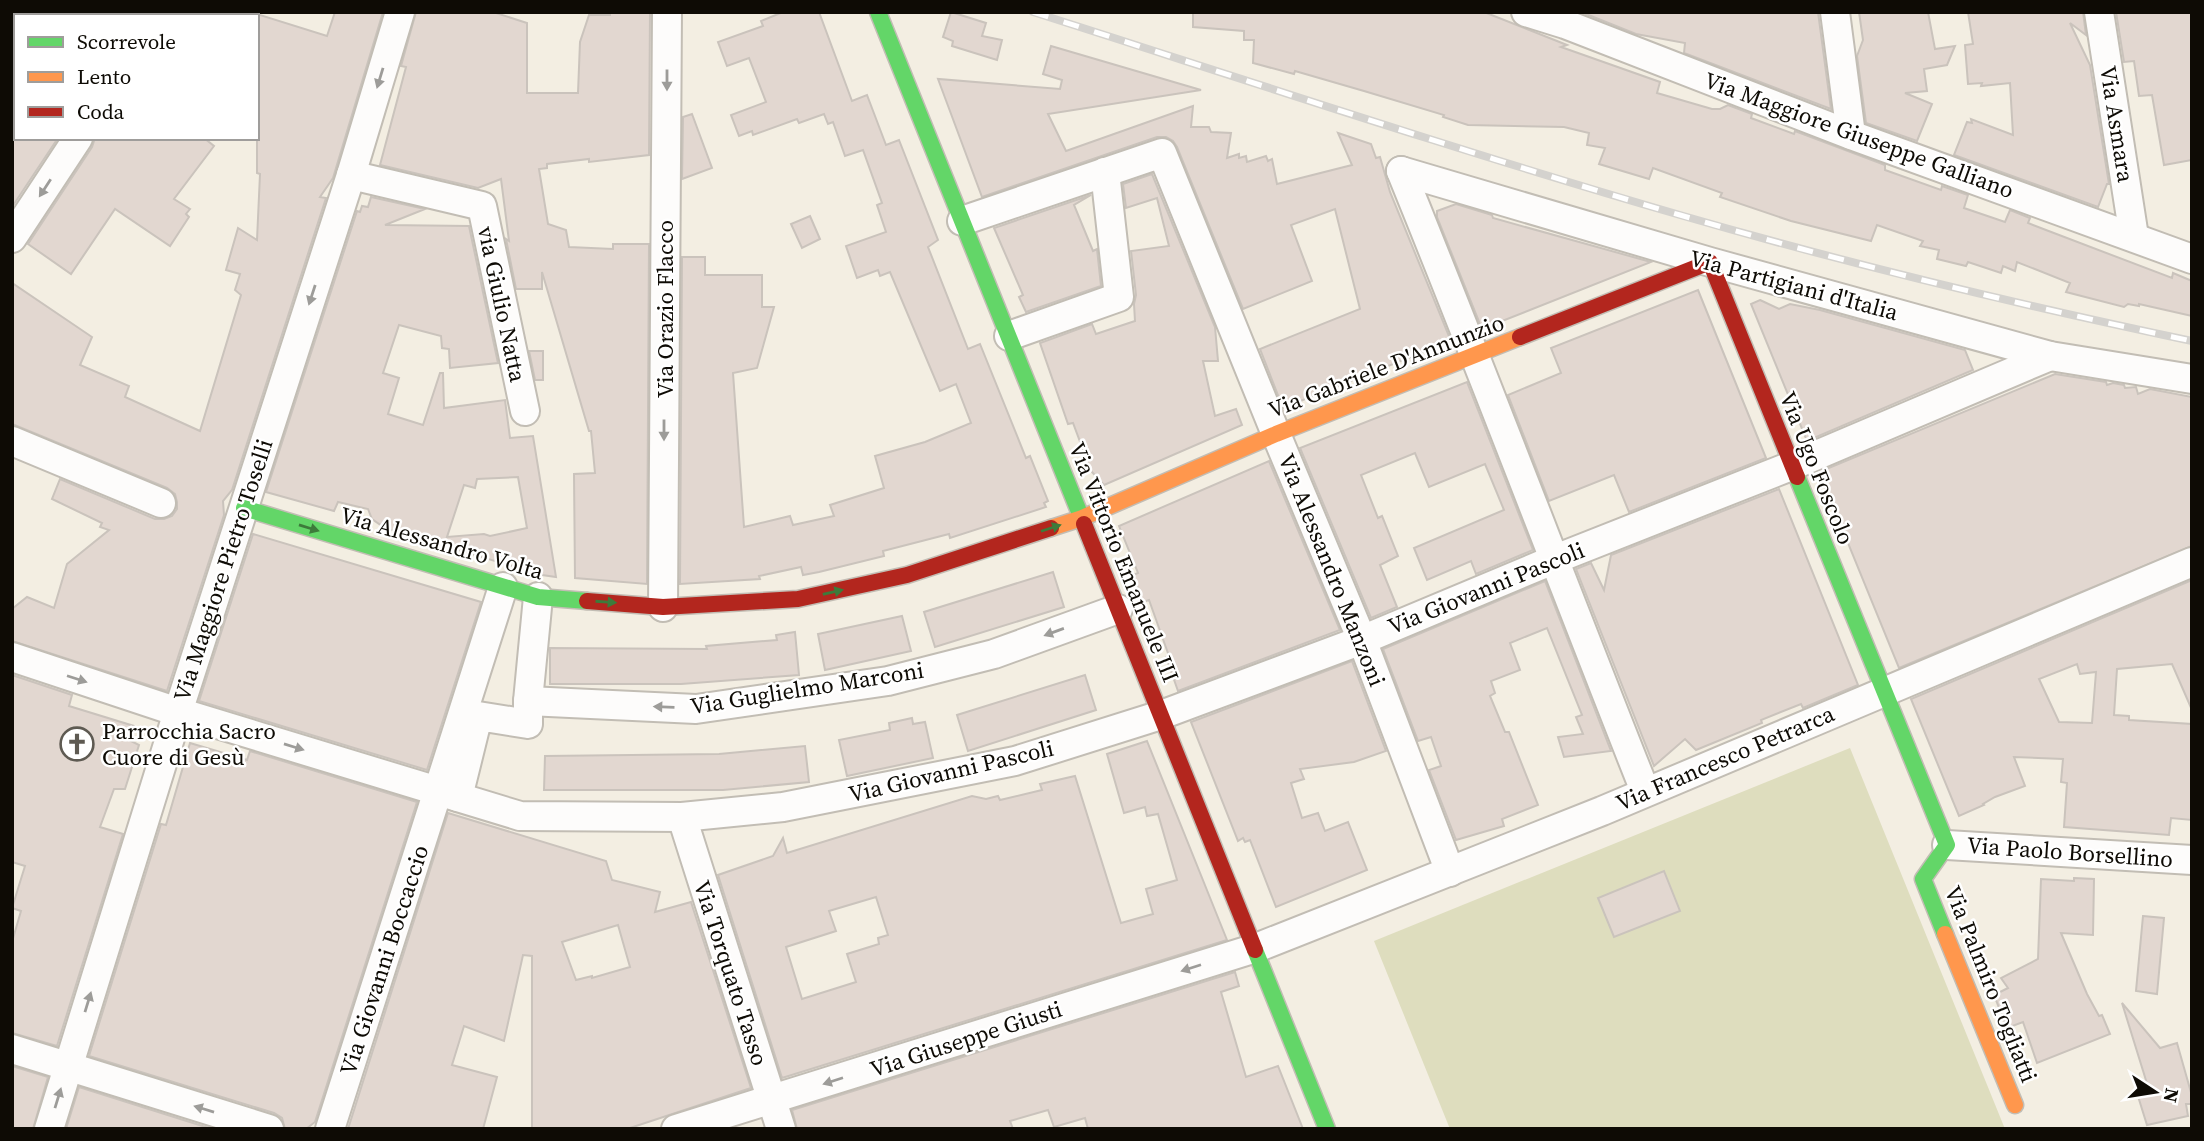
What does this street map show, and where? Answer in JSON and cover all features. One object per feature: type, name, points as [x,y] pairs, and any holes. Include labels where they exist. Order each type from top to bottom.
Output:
[{"type":"street","name":"Via Maggiore Pietro Toselli","points":[[49,1129],[178,712],[351,175],[400,12]]},
{"type":"street","name":"Via Orazio Flacco","points":[[663,607],[667,12]]},
{"type":"street","name":"Via Vittorio Emanuele III","points":[[878,12],[1327,1129]]},
{"type":"street","name":"Via Maggiore Giuseppe Galliano","points":[[1526,12],[1564,18],[1851,135],[2192,259]]},
{"type":"street","points":[[1835,12],[1851,135]]},
{"type":"street","name":"Via Asmara","points":[[2099,12],[2134,237]]},
{"type":"street","points":[[12,238],[77,140]]},
{"type":"street","name":"Via Alessandro Manzoni","points":[[1105,172],[1162,153],[1363,639],[1450,872]]},
{"type":"street","points":[[962,221],[1105,172],[1119,297],[1009,336]]},
{"type":"street","name":"Via Partigiani d'Italia","points":[[1476,356],[1401,172],[1710,262],[2050,356],[2192,379]]},
{"type":"street","name":"via Giulio Natta","points":[[351,175],[482,206],[525,411]]},
{"type":"street","name":"Via Gabriele D'Annunzio","points":[[1082,518],[1276,434],[1710,262]]},
{"type":"street","name":"Via Ugo Foscolo","points":[[1710,262],[1884,690]]},
{"type":"street","points":[[1476,356],[1553,560],[1645,791]]},
{"type":"street","name":"Via Giovanni Pascoli","points":[[12,657],[178,712],[520,816],[682,817],[783,807],[1015,761],[1161,715],[1363,639],[1791,466],[2050,356]]},
{"type":"street","points":[[12,441],[161,503]]},
{"type":"street","name":"Via Alessandro Volta","points":[[244,508],[538,597],[663,607],[798,599],[907,575],[1082,518]]},
{"type":"street","name":"Via Francesco Petrarca","points":[[1256,947],[1602,811],[2192,562]]},
{"type":"street","points":[[448,794],[503,587]]},
{"type":"street","points":[[448,794],[478,716],[528,724],[538,597]]},
{"type":"street","name":"Via Guglielmo Marconi","points":[[528,701],[696,709],[888,681],[994,654],[1118,609]]},
{"type":"street","points":[[1884,690],[1947,845]]},
{"type":"street","name":"Via Giovanni Boccaccio","points":[[330,1129],[448,794]]},
{"type":"street","name":"Via Torquato Tasso","points":[[682,817],[780,1129]]},
{"type":"street","name":"Via Paolo Borsellino","points":[[1947,845],[2192,860]]},
{"type":"street","name":"Via Palmiro Togliatti","points":[[1947,845],[1923,879],[2015,1105]]},
{"type":"street","name":"Via Giuseppe Giusti","points":[[676,1129],[1256,947]]},
{"type":"street","points":[[12,1049],[269,1129]]},
{"type":"green space","points":[[1850,748],[2005,1129],[1450,1129],[1374,941]]},
{"type":"building","points":[[335,12],[383,12],[333,178],[320,197],[326,198],[232,490],[223,501],[224,515],[167,691],[12,641],[12,609],[27,597],[54,608],[67,564],[109,530],[100,527],[102,523],[52,499],[60,479],[155,519],[172,516],[177,509],[177,502],[175,494],[167,488],[12,424],[12,283],[92,337],[80,365],[129,386],[125,397],[200,431],[241,295],[235,290],[240,274],[226,270],[238,228],[257,240],[260,174],[257,173],[259,15],[327,36]]},
{"type":"building","points":[[416,12],[493,12],[527,23],[527,93],[578,93],[580,42],[589,15],[650,12],[649,155],[547,164],[547,168],[539,169],[548,224],[566,230],[569,247],[613,249],[613,244],[649,244],[647,584],[575,578],[574,474],[595,473],[591,431],[542,272],[542,289],[516,289],[506,239],[509,241],[501,179],[478,188],[380,165],[406,67],[401,66]]},
{"type":"building","points":[[783,12],[819,12],[852,101],[867,95],[886,145],[899,140],[938,240],[928,247],[968,349],[980,344],[1026,458],[1030,456],[1048,501],[1044,503],[1046,507],[950,538],[949,534],[883,551],[884,556],[819,572],[803,575],[801,567],[759,576],[760,579],[680,584],[682,257],[705,257],[705,275],[762,275],[762,307],[774,307],[757,368],[733,373],[744,527],[790,516],[793,525],[834,516],[830,505],[884,488],[875,456],[925,442],[971,423],[956,384],[940,391],[890,272],[880,276],[878,270],[857,278],[846,246],[886,232],[877,205],[882,203],[863,150],[845,156],[833,122],[828,124],[824,114],[799,123],[797,119],[753,135],[752,131],[739,136],[731,115],[766,102],[749,58],[727,66],[718,42],[763,26],[761,21]]},
{"type":"building","points":[[951,12],[986,23],[982,36],[1002,40],[997,60],[952,46],[953,41],[943,37]]},
{"type":"building","points":[[1193,12],[1484,12],[1567,45],[1561,47],[1660,82],[1657,93],[1712,109],[1728,105],[1752,114],[1751,118],[1794,134],[1795,131],[1885,165],[1885,170],[1941,190],[1942,186],[1968,195],[1964,208],[2005,222],[2010,210],[2030,218],[2028,223],[2172,278],[2173,273],[2192,281],[2192,316],[2139,304],[2128,304],[2124,307],[2066,292],[2070,283],[2017,262],[2015,271],[2003,266],[2001,273],[1968,262],[1966,266],[1937,259],[1939,250],[1920,246],[1923,241],[1877,225],[1871,241],[1791,221],[1720,197],[1722,193],[1653,168],[1649,179],[1599,164],[1605,148],[1587,145],[1589,133],[1564,127],[1468,125],[1443,117],[1444,115],[1295,71],[1294,74],[1253,63],[1254,40],[1244,40],[1244,31],[1193,27]]},
{"type":"building","points":[[1581,12],[1818,12],[1831,109],[1684,53],[1685,43],[1636,34]]},
{"type":"building","points":[[1859,12],[1928,12],[1935,49],[1955,46],[1947,65],[1924,69],[1927,91],[1905,93],[1932,104],[1917,141],[1866,123],[1857,56],[1863,40]]},
{"type":"building","points":[[1968,12],[2083,12],[2086,35],[2070,23],[2090,65],[2109,184],[2098,207],[1954,155],[1967,122],[1972,123],[1971,119],[2013,135],[2010,83],[1981,86],[1982,83],[1968,84],[1965,45],[1973,44]]},
{"type":"building","points":[[2116,12],[2192,12],[2192,160],[2164,165],[2152,95],[2139,96],[2134,61],[2124,62]]},
{"type":"building","points":[[1051,46],[1201,90],[1048,114],[1066,151],[1193,106],[1191,127],[1209,127],[1211,132],[1231,133],[1227,158],[1239,154],[1239,158],[1246,156],[1247,162],[1266,156],[1268,161],[1272,159],[1277,184],[1352,165],[1338,133],[1371,144],[1376,158],[1380,157],[1390,192],[1451,341],[1283,408],[1260,349],[1360,309],[1335,209],[1291,225],[1312,281],[1243,309],[1177,147],[1166,137],[1157,137],[982,197],[938,79],[1060,89],[1062,80],[1043,74]]},
{"type":"building","points":[[692,114],[712,168],[682,179],[683,117]]},
{"type":"building","points":[[12,138],[57,140],[12,207]]},
{"type":"building","points":[[94,140],[206,140],[214,146],[174,199],[190,209],[186,214],[189,217],[170,246],[115,209],[71,274],[28,244]]},
{"type":"building","points":[[1152,174],[1215,327],[1218,361],[1203,361],[1215,416],[1236,409],[1242,425],[1104,485],[1091,471],[1073,423],[1068,424],[1040,343],[1092,324],[1096,334],[1135,321],[1136,295],[1131,251],[1169,246],[1157,198],[1126,208],[1123,184]]},
{"type":"building","points":[[1091,195],[1074,205],[1093,251],[1097,249],[1101,286],[1026,312],[1019,297],[1023,295],[994,228]]},
{"type":"building","points":[[371,197],[425,209],[385,225],[469,226],[498,363],[450,368],[449,349],[442,348],[441,336],[399,325],[383,373],[399,378],[388,414],[423,425],[440,373],[443,373],[444,408],[505,400],[510,438],[533,436],[556,577],[385,528],[372,519],[368,509],[338,502],[334,511],[266,492],[357,211],[360,212],[362,206],[368,207]],"holes":[[[518,477],[527,528],[490,536],[484,534],[447,537],[464,485],[475,488],[477,479]]]},
{"type":"building","points":[[1456,204],[1492,215],[1493,218],[1651,262],[1482,329],[1437,217],[1437,211]]},
{"type":"building","points":[[810,216],[820,239],[802,248],[791,224]]},
{"type":"building","points":[[1698,290],[1766,458],[1629,512],[1614,475],[1549,501],[1508,395],[1561,373],[1551,348]]},
{"type":"building","points":[[1760,300],[1779,309],[1790,304],[1820,310],[1965,350],[1973,370],[1807,441],[1751,304]]},
{"type":"building","points":[[529,351],[543,351],[543,380],[535,380]]},
{"type":"building","points":[[2055,374],[2106,382],[2107,385],[2124,385],[2125,388],[2136,387],[2138,394],[2150,389],[2192,397],[2192,546],[1899,668],[1819,472]]},
{"type":"building","points":[[1467,382],[1533,550],[1476,574],[1471,561],[1427,580],[1414,548],[1504,510],[1485,464],[1429,487],[1415,453],[1361,475],[1378,518],[1382,516],[1398,556],[1380,565],[1397,607],[1371,618],[1300,448]]},
{"type":"building","points":[[1269,461],[1340,630],[1178,691],[1149,600],[1143,602],[1133,575],[1138,573],[1119,526]]},
{"type":"building","points":[[1779,489],[1858,685],[1803,708],[1801,704],[1761,720],[1762,723],[1696,750],[1685,739],[1654,766],[1576,569],[1591,563],[1604,590],[1611,555]]},
{"type":"building","points":[[253,534],[481,602],[427,770],[199,701]]},
{"type":"building","points":[[1053,572],[1064,607],[935,647],[924,612]]},
{"type":"building","points":[[2192,580],[2192,710],[2172,664],[2117,669],[2114,715],[2129,716],[2129,720],[2192,724],[2192,820],[2171,818],[2169,835],[2064,827],[2067,783],[2061,782],[2063,759],[2014,757],[2025,786],[1995,797],[1959,816],[1911,699]],"holes":[[[2077,664],[2080,674],[2096,672],[2092,723],[2059,722],[2039,679]]]},
{"type":"building","points":[[1545,581],[1611,751],[1564,757],[1558,737],[1583,734],[1576,717],[1582,715],[1547,628],[1510,643],[1520,670],[1491,681],[1495,693],[1490,696],[1505,732],[1509,732],[1538,805],[1502,819],[1504,826],[1456,840],[1429,770],[1441,766],[1431,737],[1418,741],[1383,649]]},
{"type":"building","points":[[902,616],[911,651],[825,670],[818,634]]},
{"type":"building","points":[[795,632],[799,675],[681,684],[550,684],[550,648],[707,649],[706,646],[777,640],[776,635]]},
{"type":"building","points":[[1352,661],[1386,751],[1354,762],[1300,769],[1304,779],[1291,783],[1302,818],[1318,813],[1325,831],[1348,822],[1367,870],[1276,907],[1250,840],[1245,842],[1243,838],[1238,841],[1191,722]]},
{"type":"building","points":[[12,675],[72,695],[69,706],[134,726],[129,740],[139,745],[125,789],[114,789],[100,827],[123,834],[57,1046],[12,1033],[12,942],[21,911],[12,908],[25,866],[12,862]]},
{"type":"building","points":[[1085,675],[1096,710],[968,751],[957,715]]},
{"type":"building","points":[[912,718],[913,724],[925,722],[933,758],[847,776],[839,740],[890,730],[889,723]]},
{"type":"building","points":[[1147,741],[1227,940],[782,1078],[718,875],[773,856],[783,838],[787,853],[972,796],[986,799],[998,796],[1000,800],[1042,790],[1040,784],[1075,776],[1121,923],[1153,914],[1146,889],[1177,880],[1158,814],[1147,816],[1145,807],[1124,813],[1107,754]],"holes":[[[876,897],[888,935],[878,938],[879,944],[847,954],[856,982],[802,999],[786,947],[836,931],[829,911]]]},
{"type":"building","points":[[190,743],[247,760],[250,751],[417,802],[315,1122],[306,1129],[285,1129],[282,1118],[274,1113],[89,1056],[161,824],[166,825]]},
{"type":"building","points":[[805,746],[809,782],[723,790],[544,790],[545,756],[719,754]]},
{"type":"building","points":[[448,813],[606,861],[612,880],[660,892],[655,912],[691,902],[751,1088],[627,1129],[532,1129],[532,956],[523,955],[504,1041],[464,1026],[452,1065],[497,1077],[483,1129],[348,1129]],"holes":[[[618,925],[630,967],[576,980],[562,942]]]},
{"type":"building","points":[[1664,871],[1680,911],[1614,937],[1598,898]]},
{"type":"building","points":[[2074,878],[2094,879],[2093,935],[2061,933],[2087,994],[2099,1016],[2102,1015],[2110,1034],[2037,1063],[2023,1022],[2007,1028],[1994,995],[2008,988],[2001,978],[2038,959],[2041,879],[2074,881]]},
{"type":"building","points":[[2143,916],[2164,918],[2157,994],[2136,991]]},
{"type":"building","points":[[1235,972],[1239,986],[1221,992],[1246,1077],[1278,1066],[1303,1129],[1088,1129],[1085,1118],[1054,1127],[1048,1110],[1010,1121],[1013,1129],[797,1129],[792,1110]]},
{"type":"building","points":[[2122,1003],[2160,1048],[2177,1043],[2192,1096],[2192,1104],[2186,1104],[2188,1116],[2147,1125],[2137,1093],[2149,1090]]},
{"type":"building","points":[[12,1066],[48,1077],[33,1129],[12,1129]]},
{"type":"building","points":[[79,1087],[212,1129],[66,1129]]},
{"type":"railway","points":[[1033,12],[1437,141],[1680,215],[1935,283],[2192,341]]},
{"type":"traffic: fast","points":[[878,12],[1084,524]]},
{"type":"traffic: fast","points":[[1797,477],[1947,845],[1923,879],[1945,934]]},
{"type":"traffic: fast","points":[[244,508],[538,597],[587,601]]},
{"type":"traffic: fast","points":[[1255,950],[1327,1129]]},
{"type":"traffic: slow","points":[[1051,528],[1082,518],[1276,434],[1520,337]]},
{"type":"traffic: slow","points":[[1945,934],[2015,1105]]},
{"type":"traffic: jam","points":[[1520,337],[1710,262],[1797,477]]},
{"type":"traffic: jam","points":[[1084,524],[1255,950]]},
{"type":"traffic: jam","points":[[587,601],[663,607],[798,599],[907,575],[1051,528]]},
{"type":"place","name":"Parrocchia Sacro Cuore di Gesù","points":[[77,744]]}]
